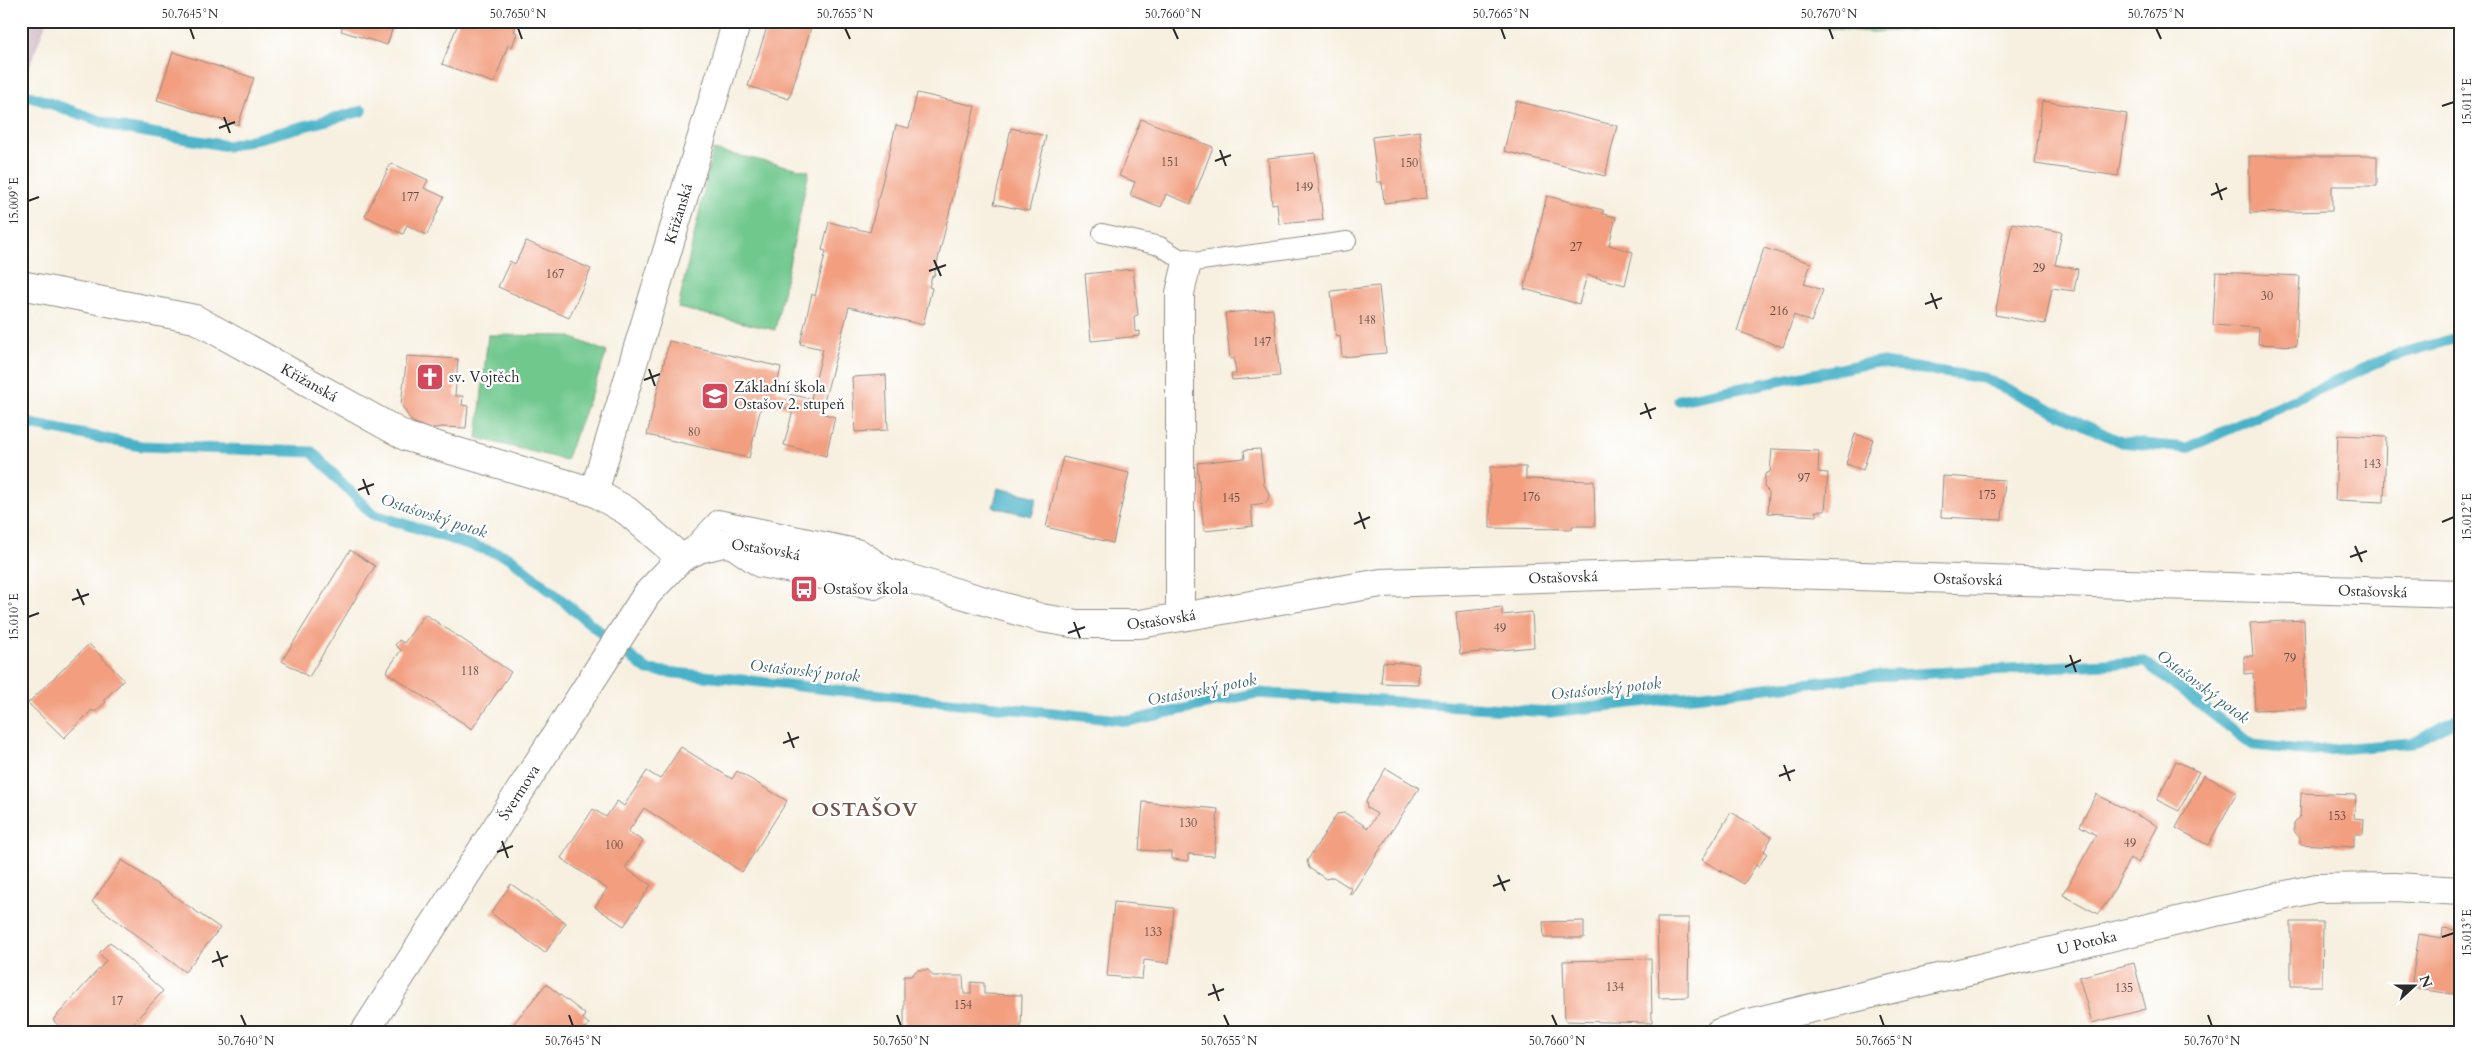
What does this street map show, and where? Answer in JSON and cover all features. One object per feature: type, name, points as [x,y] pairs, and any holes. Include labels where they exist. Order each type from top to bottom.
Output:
[{"type":"street","name":"Křižanská","points":[[594,492],[738,21]]},
{"type":"street","points":[[1180,617],[1180,293],[1187,263]]},
{"type":"street","name":"Křižanská","points":[[21,285],[195,319],[407,437],[594,492],[627,511],[682,558]]},
{"type":"street","name":"Ostašovská","points":[[682,558],[699,549],[723,543],[774,550],[901,576],[1041,618],[1077,624],[1140,624],[1380,583],[1726,572],[2460,594]]},
{"type":"street","name":"Švermova","points":[[364,1033],[604,660],[623,635],[647,594],[682,558]]},
{"type":"street","name":"U Potoka","points":[[1719,1033],[1749,1023],[2316,888],[2394,887],[2460,891]]},
{"type":"lane","points":[[1102,233],[1160,246],[1187,263],[1348,241]]},
{"type":"lane","points":[[682,558],[718,519],[861,550],[901,576]]},
{"type":"shaded area","points":[[21,21],[47,21],[21,89]]},
{"type":"green space","points":[[1739,21],[1939,21],[1938,29],[1873,32]]},
{"type":"green space","points":[[713,150],[809,171],[775,330],[678,308]]},
{"type":"green space","points":[[488,335],[568,336],[607,352],[566,460],[477,438]]},
{"type":"water","points":[[998,488],[1037,497],[1032,516],[993,507]]},
{"type":"building","points":[[344,21],[395,21],[387,45],[341,31]]},
{"type":"building","points":[[459,21],[517,21],[514,31],[517,33],[512,47],[508,45],[494,83],[442,64]]},
{"type":"building","points":[[628,21],[647,21],[643,29]]},
{"type":"building","points":[[769,21],[813,21],[789,99],[748,86]]},
{"type":"building","points":[[173,52],[254,78],[238,125],[157,100]]},
{"type":"building","points":[[917,93],[975,106],[934,276],[932,276],[929,287],[932,288],[923,325],[849,307],[821,413],[835,417],[826,456],[784,445],[793,410],[762,402],[749,458],[647,435],[669,341],[781,367],[776,391],[811,399],[823,349],[800,344],[812,294],[815,296],[826,251],[822,250],[829,222],[870,232],[896,125],[909,128]]},
{"type":"building","points":[[1516,101],[1617,126],[1605,176],[1504,151]]},
{"type":"building","points":[[2042,101],[2127,114],[2118,176],[2035,164]]},
{"type":"building","points":[[1141,119],[1213,147],[1191,204],[1166,194],[1161,207],[1130,195],[1135,182],[1119,176]]},
{"type":"building","points":[[1011,128],[1046,136],[1029,211],[994,204]]},
{"type":"building","points":[[1420,131],[1427,198],[1384,203],[1382,182],[1377,182],[1372,137]]},
{"type":"building","points":[[1315,153],[1323,220],[1279,224],[1277,203],[1272,204],[1268,158]]},
{"type":"building","points":[[2249,156],[2377,156],[2377,186],[2332,186],[2332,211],[2250,213]]},
{"type":"building","points":[[391,163],[428,180],[424,188],[444,197],[427,235],[407,225],[403,234],[365,216]]},
{"type":"building","points":[[1547,196],[1603,210],[1603,214],[1616,217],[1609,245],[1633,252],[1625,285],[1587,275],[1579,304],[1524,289]]},
{"type":"building","points":[[2012,223],[2062,232],[2055,265],[2078,269],[2074,291],[2052,288],[2045,324],[1995,315]]},
{"type":"building","points":[[526,241],[591,269],[569,318],[498,287],[510,261],[515,264]]},
{"type":"building","points":[[1764,248],[1811,263],[1804,284],[1823,290],[1811,322],[1794,315],[1783,347],[1737,331]]},
{"type":"building","points":[[1133,269],[1138,315],[1134,316],[1135,332],[1140,331],[1140,336],[1091,341],[1085,274]]},
{"type":"building","points":[[2216,272],[2300,276],[2296,346],[2258,344],[2259,328],[2213,325]]},
{"type":"building","points":[[1379,286],[1386,353],[1342,357],[1340,336],[1336,337],[1331,291]]},
{"type":"building","points":[[1273,309],[1280,376],[1232,380],[1231,374],[1236,374],[1234,358],[1230,359],[1225,313]]},
{"type":"building","name":"sv. Vojtěch","points":[[407,356],[458,359],[455,396],[463,396],[462,405],[468,406],[466,428],[442,427],[428,429],[411,421],[401,404]]},
{"type":"building","points":[[886,375],[888,430],[855,432],[852,377]]},
{"type":"building","points":[[1855,434],[1873,439],[1863,470],[1846,464]]},
{"type":"building","points":[[2338,435],[2386,437],[2384,502],[2335,500]]},
{"type":"building","points":[[1260,449],[1264,485],[1269,497],[1266,503],[1251,505],[1253,526],[1204,531],[1197,463],[1245,458],[1244,450]]},
{"type":"building","points":[[1772,449],[1819,451],[1818,472],[1828,473],[1825,511],[1815,511],[1817,516],[1768,513],[1769,492],[1764,487],[1765,474],[1770,472]]},
{"type":"building","points":[[1063,457],[1129,473],[1113,543],[1046,527]]},
{"type":"building","points":[[1490,467],[1526,467],[1526,479],[1594,481],[1595,526],[1572,526],[1572,529],[1490,528]]},
{"type":"building","points":[[1943,476],[2005,480],[2002,520],[1941,517]]},
{"type":"building","points":[[350,550],[375,566],[309,677],[282,661]]},
{"type":"building","points":[[1502,607],[1502,615],[1532,612],[1534,647],[1460,654],[1456,612]]},
{"type":"building","points":[[425,614],[511,672],[472,729],[386,672],[401,650],[395,645],[399,640],[404,643]]},
{"type":"building","points":[[2304,620],[2307,708],[2255,710],[2253,673],[2244,674],[2244,656],[2253,656],[2250,623]]},
{"type":"building","points":[[89,644],[124,680],[104,700],[106,702],[95,712],[92,710],[64,738],[28,703]]},
{"type":"building","points":[[1383,662],[1419,664],[1418,684],[1381,683]]},
{"type":"building","points":[[681,747],[732,779],[737,771],[787,801],[742,872],[644,808],[628,832],[643,841],[625,868],[651,885],[624,926],[595,907],[607,889],[561,858],[593,809],[606,817],[617,801],[624,806],[647,771],[660,779]]},
{"type":"building","points":[[2176,761],[2199,772],[2179,811],[2157,800]]},
{"type":"building","points":[[1386,768],[1419,788],[1351,895],[1349,894],[1352,889],[1333,877],[1326,879],[1309,868],[1307,861],[1337,814],[1345,813],[1368,828],[1377,814],[1367,808],[1366,801]]},
{"type":"building","points":[[2204,775],[2237,793],[2208,845],[2176,828]]},
{"type":"building","points":[[2301,793],[2356,795],[2354,818],[2364,819],[2363,834],[2354,834],[2354,847],[2300,844],[2300,838],[2294,831],[2294,823],[2300,816]]},
{"type":"building","points":[[2096,794],[2158,826],[2138,863],[2130,858],[2110,898],[2098,914],[2063,895],[2096,835],[2080,826]]},
{"type":"building","points":[[1143,802],[1218,809],[1214,856],[1188,854],[1188,861],[1172,859],[1172,852],[1139,850]]},
{"type":"building","points":[[1731,812],[1772,837],[1764,851],[1767,853],[1759,867],[1756,865],[1744,884],[1702,860]]},
{"type":"building","points":[[122,860],[220,928],[185,972],[92,902]]},
{"type":"building","points":[[511,884],[566,923],[545,953],[491,913]]},
{"type":"building","points":[[1114,902],[1174,908],[1169,963],[1144,960],[1142,979],[1107,976]]},
{"type":"building","points":[[1657,918],[1689,918],[1688,997],[1659,998]]},
{"type":"building","points":[[1584,921],[1584,938],[1544,938],[1543,922]]},
{"type":"building","points":[[2291,922],[2323,922],[2322,986],[2291,986]]},
{"type":"building","points":[[2443,928],[2456,930],[2455,939],[2460,940],[2460,995],[2411,988],[2419,934],[2442,938]]},
{"type":"building","points":[[110,942],[163,991],[124,1033],[65,1033],[53,1020],[106,961],[99,953]]},
{"type":"building","points":[[1651,959],[1652,1023],[1565,1021],[1563,961]]},
{"type":"building","points":[[2134,963],[2146,1009],[2092,1023],[2079,977]]},
{"type":"building","points":[[917,970],[928,970],[933,976],[963,976],[964,994],[971,994],[971,982],[984,983],[984,994],[1022,995],[1021,1032],[904,1031],[904,976],[911,976]]},
{"type":"building","points":[[546,984],[585,1014],[583,1019],[589,1024],[582,1033],[506,1033]]},
{"type":"waterway","points":[[21,93],[117,127],[228,146],[362,111]]},
{"type":"waterway","points":[[1679,400],[1876,362],[1983,378],[2121,442],[2187,448],[2389,357],[2460,337]]},
{"type":"waterway","name":"Ostašovský potok","points":[[21,422],[141,446],[312,452],[372,514],[509,557],[647,670],[1129,721],[1257,693],[1550,712],[1874,676],[2145,662],[2253,745],[2312,751],[2412,743],[2460,718]]},
{"type":"place","name":"sv. Vojtěch","points":[[430,377]]},
{"type":"place","name":"Základní škola Ostašov 2. stupeň","points":[[715,396]]},
{"type":"place","name":"Ostašov škola","points":[[804,589]]},
{"type":"district","name":"OSTAŠOV","points":[[865,809]]}]
